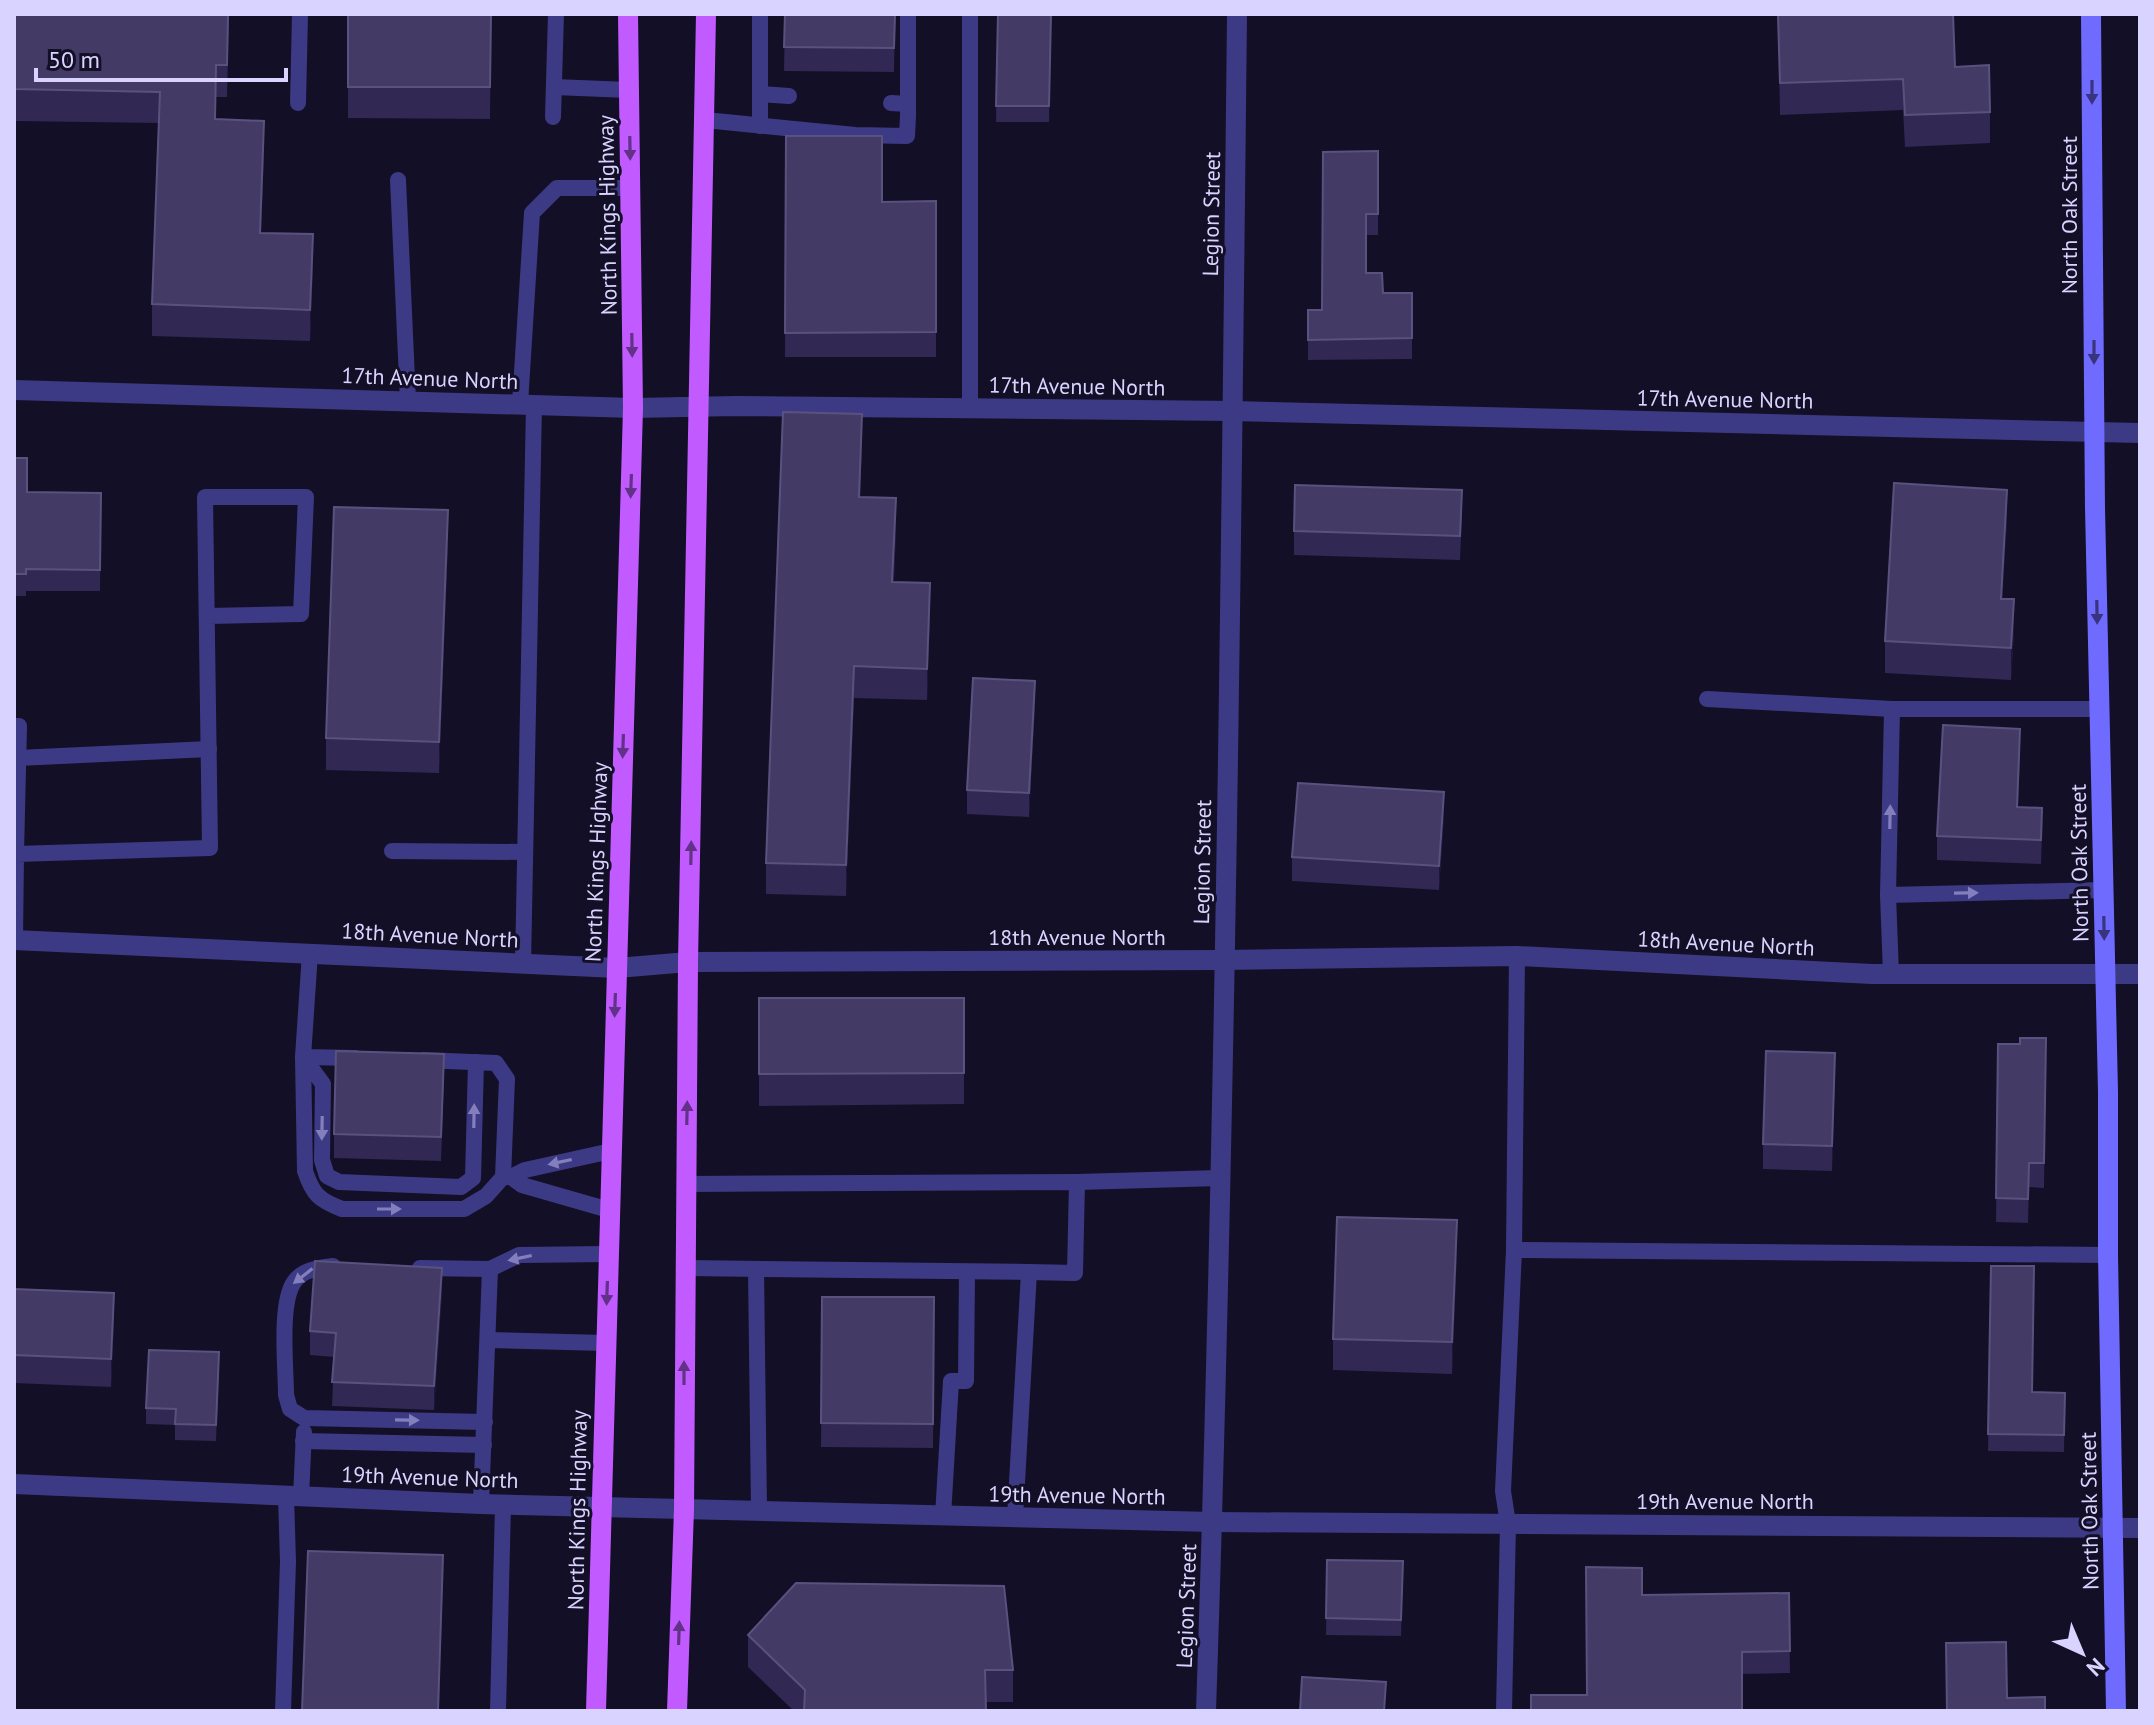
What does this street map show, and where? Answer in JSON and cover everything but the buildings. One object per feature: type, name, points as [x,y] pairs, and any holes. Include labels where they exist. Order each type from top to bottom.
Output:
[{"type":"main road","name":"North Kings Highway","points":[[596,1711],[633,408],[628,14]]},
{"type":"main road","points":[[677,1711],[684,1509],[688,962],[706,14]]},
{"type":"main road","name":"North Oak Street","points":[[2091,14],[2116,1711]]},
{"type":"street","name":"Legion Street","points":[[1206,1711],[1213,1522],[1224,960],[1237,14]]},
{"type":"street","name":"17th Avenue North","points":[[14,390],[633,408],[1233,411],[2140,433]]},
{"type":"street","name":"18th Avenue North","points":[[15,940],[617,968],[688,962],[1517,956],[1891,974],[2140,974]]},
{"type":"street","name":"19th Avenue North","points":[[14,1484],[503,1505],[1213,1522],[2140,1528]]},
{"type":"lane","points":[[298,103],[300,14]]},
{"type":"lane","points":[[553,117],[556,14]]},
{"type":"lane","points":[[760,14],[760,126]]},
{"type":"lane","points":[[705,120],[855,135],[907,136],[908,14]]},
{"type":"lane","points":[[970,14],[970,408]]},
{"type":"lane","points":[[554,87],[629,90]]},
{"type":"lane","points":[[760,94],[789,96]]},
{"type":"lane","points":[[891,103],[908,104]]},
{"type":"lane","points":[[398,180],[408,401]]},
{"type":"lane","points":[[523,964],[527,405],[532,213],[557,188],[630,188]]},
{"type":"lane","points":[[15,854],[210,848],[205,497],[306,497],[301,614],[207,616]]},
{"type":"lane","points":[[1707,699],[1892,709],[2100,709]]},
{"type":"lane","points":[[1891,974],[1888,895],[1892,709]]},
{"type":"lane","points":[[14,726],[19,726],[15,940]]},
{"type":"lane","points":[[18,758],[209,749]]},
{"type":"lane","points":[[392,851],[525,852]]},
{"type":"lane","points":[[1888,895],[2104,890]]},
{"type":"lane","points":[[310,953],[303,1057],[305,1171],[311,1189],[323,1202],[342,1209],[464,1209],[486,1196],[507,1177],[525,1170],[611,1151]]},
{"type":"lane","points":[[1504,1711],[1508,1524],[1503,1491],[1514,1250],[1517,956]]},
{"type":"lane","points":[[303,1057],[366,1059]]},
{"type":"lane","points":[[303,1057],[323,1084],[322,1160],[327,1176],[339,1182],[461,1187],[473,1178],[476,1062]]},
{"type":"lane","points":[[413,1060],[496,1063],[507,1079],[507,1177]]},
{"type":"lane","points":[[507,1177],[522,1185],[609,1210]]},
{"type":"lane","points":[[686,1184],[1220,1178]]},
{"type":"lane","points":[[685,1268],[1075,1273],[1077,1182]]},
{"type":"lane","points":[[1514,1250],[2108,1255]]},
{"type":"lane","points":[[397,1267],[490,1269],[519,1255],[608,1254]]},
{"type":"lane","points":[[351,1266],[312,1268],[294,1281],[286,1302],[286,1395],[290,1409],[304,1418],[485,1422]]},
{"type":"lane","points":[[481,1504],[490,1269]]},
{"type":"lane","points":[[756,1269],[759,1511]]},
{"type":"lane","points":[[943,1516],[951,1381],[966,1381],[967,1272]]},
{"type":"lane","points":[[1015,1517],[1029,1272]]},
{"type":"lane","points":[[488,1340],[605,1343]]},
{"type":"lane","points":[[283,1711],[295,1562],[294,1495],[304,1418]]},
{"type":"lane","points":[[303,1441],[484,1445]]},
{"type":"lane","points":[[498,1711],[503,1505]]}]
